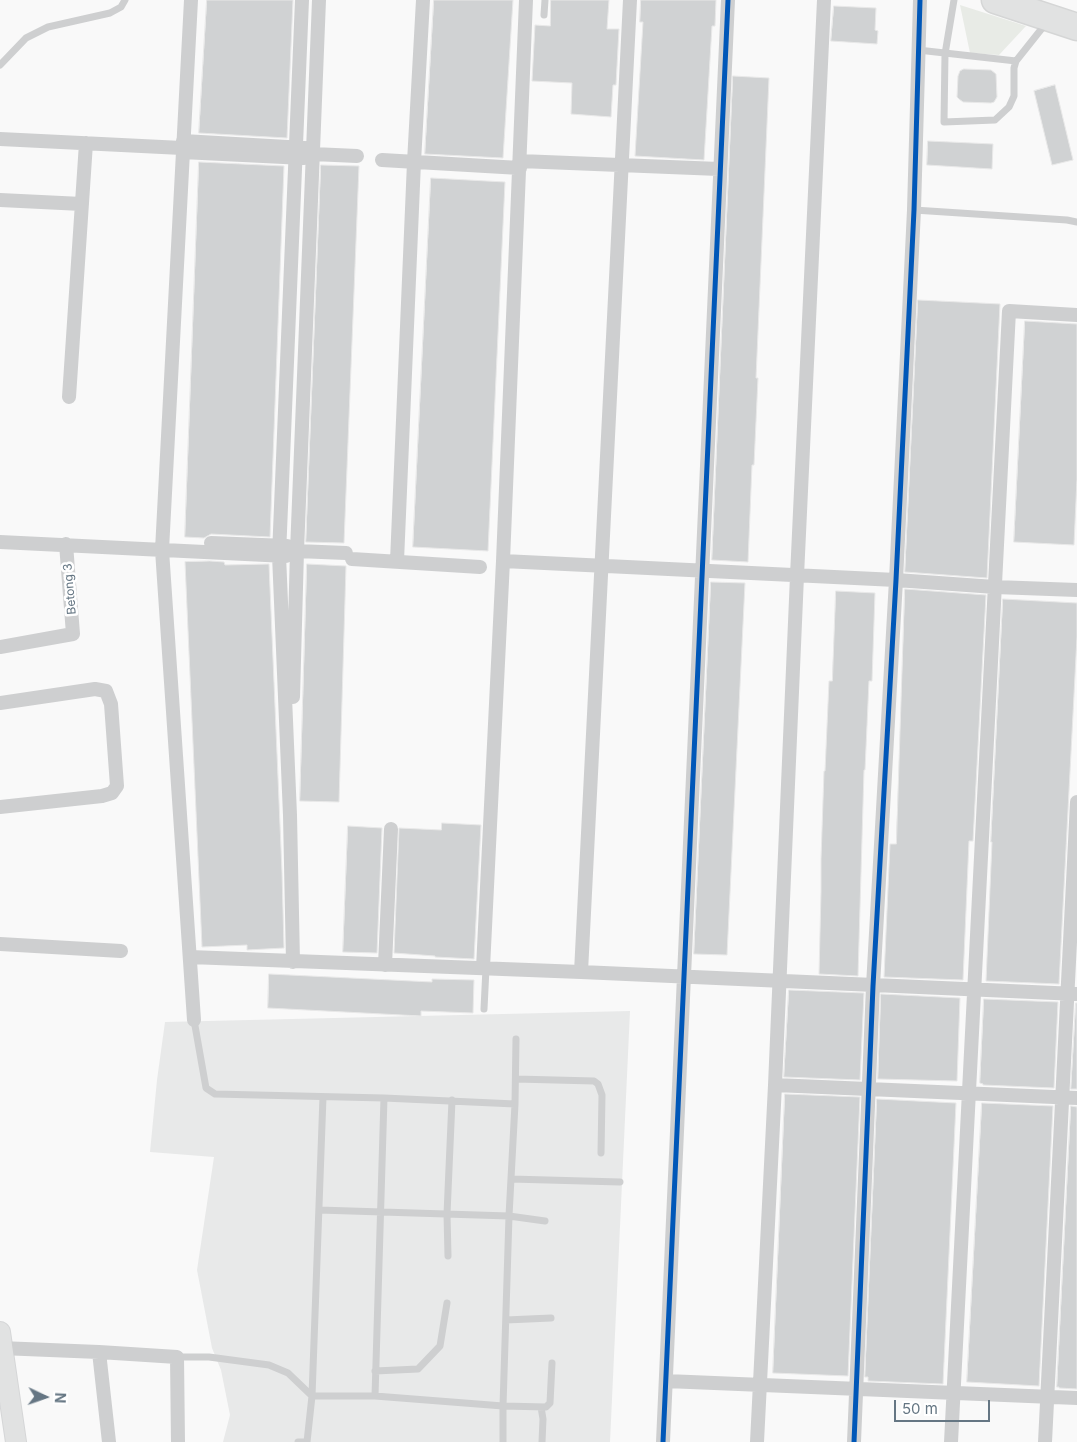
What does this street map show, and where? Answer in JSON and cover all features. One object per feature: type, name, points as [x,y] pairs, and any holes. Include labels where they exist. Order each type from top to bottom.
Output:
[{"type":"highway","points":[[996,0],[1077,27]]},
{"type":"street","points":[[191,0],[162,546],[194,1020]]},
{"type":"street","points":[[293,962],[290,815],[279,550],[302,0]]},
{"type":"street","points":[[290,815],[297,551],[318,0]]},
{"type":"street","points":[[397,561],[423,0]]},
{"type":"street","points":[[485,968],[526,0]]},
{"type":"street","points":[[581,972],[630,0]]},
{"type":"street","points":[[663,1442],[728,0]]},
{"type":"street","points":[[757,1442],[824,0]]},
{"type":"street","points":[[854,1442],[873,986],[896,580],[914,210],[920,0]]},
{"type":"street","points":[[0,139],[356,156]]},
{"type":"street","points":[[69,397],[86,143]]},
{"type":"street","points":[[382,160],[520,165],[621,164],[719,169]]},
{"type":"street","points":[[0,200],[82,204]]},
{"type":"street","points":[[951,1442],[1009,311],[1077,315]]},
{"type":"street","points":[[0,542],[279,550],[480,567]]},
{"type":"street","name":"Betong 3","points":[[0,647],[74,634],[66,544]]},
{"type":"street","points":[[503,561],[1077,590]]},
{"type":"street","points":[[0,703],[95,690],[106,691],[111,704],[117,786],[112,793],[102,796],[0,807]]},
{"type":"street","points":[[1045,1442],[1063,1097],[1073,994],[1077,802]]},
{"type":"street","points":[[385,964],[391,829]]},
{"type":"street","points":[[0,944],[121,951]]},
{"type":"street","points":[[190,958],[683,976],[779,982],[1073,994]]},
{"type":"street","points":[[775,1085],[1077,1098]]},
{"type":"street","points":[[16,1442],[1,1343],[177,1357],[178,1442]]},
{"type":"street","points":[[99,1352],[108,1442]]},
{"type":"street","points":[[666,1381],[1077,1398]]},
{"type":"lane","points":[[0,66],[26,38],[48,27],[110,13],[121,7],[125,0]]},
{"type":"lane","points":[[544,14],[545,0]]},
{"type":"lane","points":[[954,0],[946,54],[944,122],[995,120],[1009,107],[1014,96],[1014,68],[1016,61],[1050,17]]},
{"type":"lane","points":[[918,50],[1016,61]]},
{"type":"lane","points":[[914,210],[1077,222]]},
{"type":"lane","points":[[484,1009],[485,968]]},
{"type":"lane","points":[[194,1020],[206,1088],[214,1094],[452,1100],[515,1104]]},
{"type":"lane","points":[[503,1442],[516,1038]]},
{"type":"lane","points":[[516,1079],[594,1081],[598,1084],[602,1095],[601,1154]]},
{"type":"lane","points":[[298,1442],[307,1442],[312,1396],[323,1097]]},
{"type":"lane","points":[[375,1396],[384,1098]]},
{"type":"lane","points":[[448,1256],[447,1214],[452,1100]]},
{"type":"lane","points":[[511,1179],[620,1182]]},
{"type":"lane","points":[[319,1210],[509,1216],[545,1221]]},
{"type":"lane","points":[[375,1371],[418,1369],[440,1346],[448,1303]]},
{"type":"lane","points":[[506,1320],[551,1318]]},
{"type":"lane","points":[[177,1357],[209,1357],[269,1365],[288,1372],[312,1396],[375,1396],[503,1406],[542,1407],[548,1406],[550,1403],[552,1363]]},
{"type":"lane","points":[[542,1407],[542,1442]]},
{"type":"shaded area","points":[[960,5],[1026,26],[999,55],[970,53]]},
{"type":"shaded area","points":[[630,1011],[610,1442],[223,1442],[230,1415],[221,1370],[212,1348],[197,1270],[214,1157],[150,1152],[165,1022]]},
{"type":"building","points":[[207,0],[293,0],[287,138],[199,133]]},
{"type":"building","points":[[434,0],[513,0],[503,158],[425,154]]},
{"type":"building","points":[[551,0],[609,0],[607,29],[619,29],[616,85],[613,85],[611,117],[571,114],[572,83],[532,81],[535,25],[550,26]]},
{"type":"building","points":[[641,0],[716,0],[715,26],[712,26],[704,160],[635,156],[643,22],[640,22]]},
{"type":"building","points":[[834,6],[876,8],[875,30],[878,31],[877,44],[831,41]]},
{"type":"building","points":[[964,69],[991,70],[996,74],[997,97],[994,102],[963,102],[957,97],[958,76],[960,71]]},
{"type":"building","points":[[733,76],[769,78],[756,378],[758,378],[748,562],[712,560]]},
{"type":"building","points":[[1055,85],[1073,160],[1052,165],[1034,91]]},
{"type":"building","points":[[928,141],[993,144],[992,169],[927,165]]},
{"type":"building","points":[[199,162],[284,166],[270,537],[211,534],[204,538],[185,537]]},
{"type":"building","points":[[321,165],[359,166],[344,543],[306,542]]},
{"type":"building","points":[[431,178],[505,182],[488,551],[413,547]]},
{"type":"building","points":[[918,300],[1000,304],[987,578],[905,572]]},
{"type":"building","points":[[1025,321],[1077,324],[1077,479],[1074,545],[1014,542]]},
{"type":"building","points":[[185,562],[224,562],[225,565],[269,564],[284,948],[247,950],[247,945],[202,947]]},
{"type":"building","points":[[307,564],[346,566],[339,802],[300,801]]},
{"type":"building","points":[[711,582],[745,583],[727,955],[694,954]]},
{"type":"building","points":[[905,589],[986,595],[973,841],[969,841],[963,980],[884,977],[890,844],[896,844]]},
{"type":"building","points":[[836,591],[875,593],[872,681],[869,681],[864,770],[858,976],[819,974],[824,771],[829,681],[832,681]]},
{"type":"building","points":[[1003,599],[1077,603],[1077,637],[1059,984],[986,981]]},
{"type":"building","points":[[442,823],[481,825],[474,959],[394,953],[399,828],[441,830]]},
{"type":"building","points":[[348,826],[382,828],[377,953],[343,952]]},
{"type":"building","points":[[269,974],[432,982],[432,979],[474,980],[473,1013],[421,1011],[421,1016],[268,1008]]},
{"type":"building","points":[[789,990],[864,993],[860,1080],[784,1077]]},
{"type":"building","points":[[881,994],[960,998],[957,1081],[878,1079]]},
{"type":"building","points":[[984,999],[1058,1002],[1054,1088],[983,1085],[980,1083]]},
{"type":"building","points":[[1076,1003],[1077,1089],[1071,1089]]},
{"type":"building","points":[[785,1094],[860,1097],[848,1376],[773,1373]]},
{"type":"building","points":[[877,1099],[956,1103],[943,1384],[868,1381],[868,1377],[865,1377]]},
{"type":"building","points":[[982,1103],[1053,1106],[1039,1386],[967,1382]]},
{"type":"building","points":[[1071,1106],[1077,1107],[1077,1389],[1057,1387]]},
{"type":"cycle path","points":[[663,1442],[728,0]]},
{"type":"cycle path","points":[[854,1442],[873,986],[896,580],[914,210],[920,0]]}]
